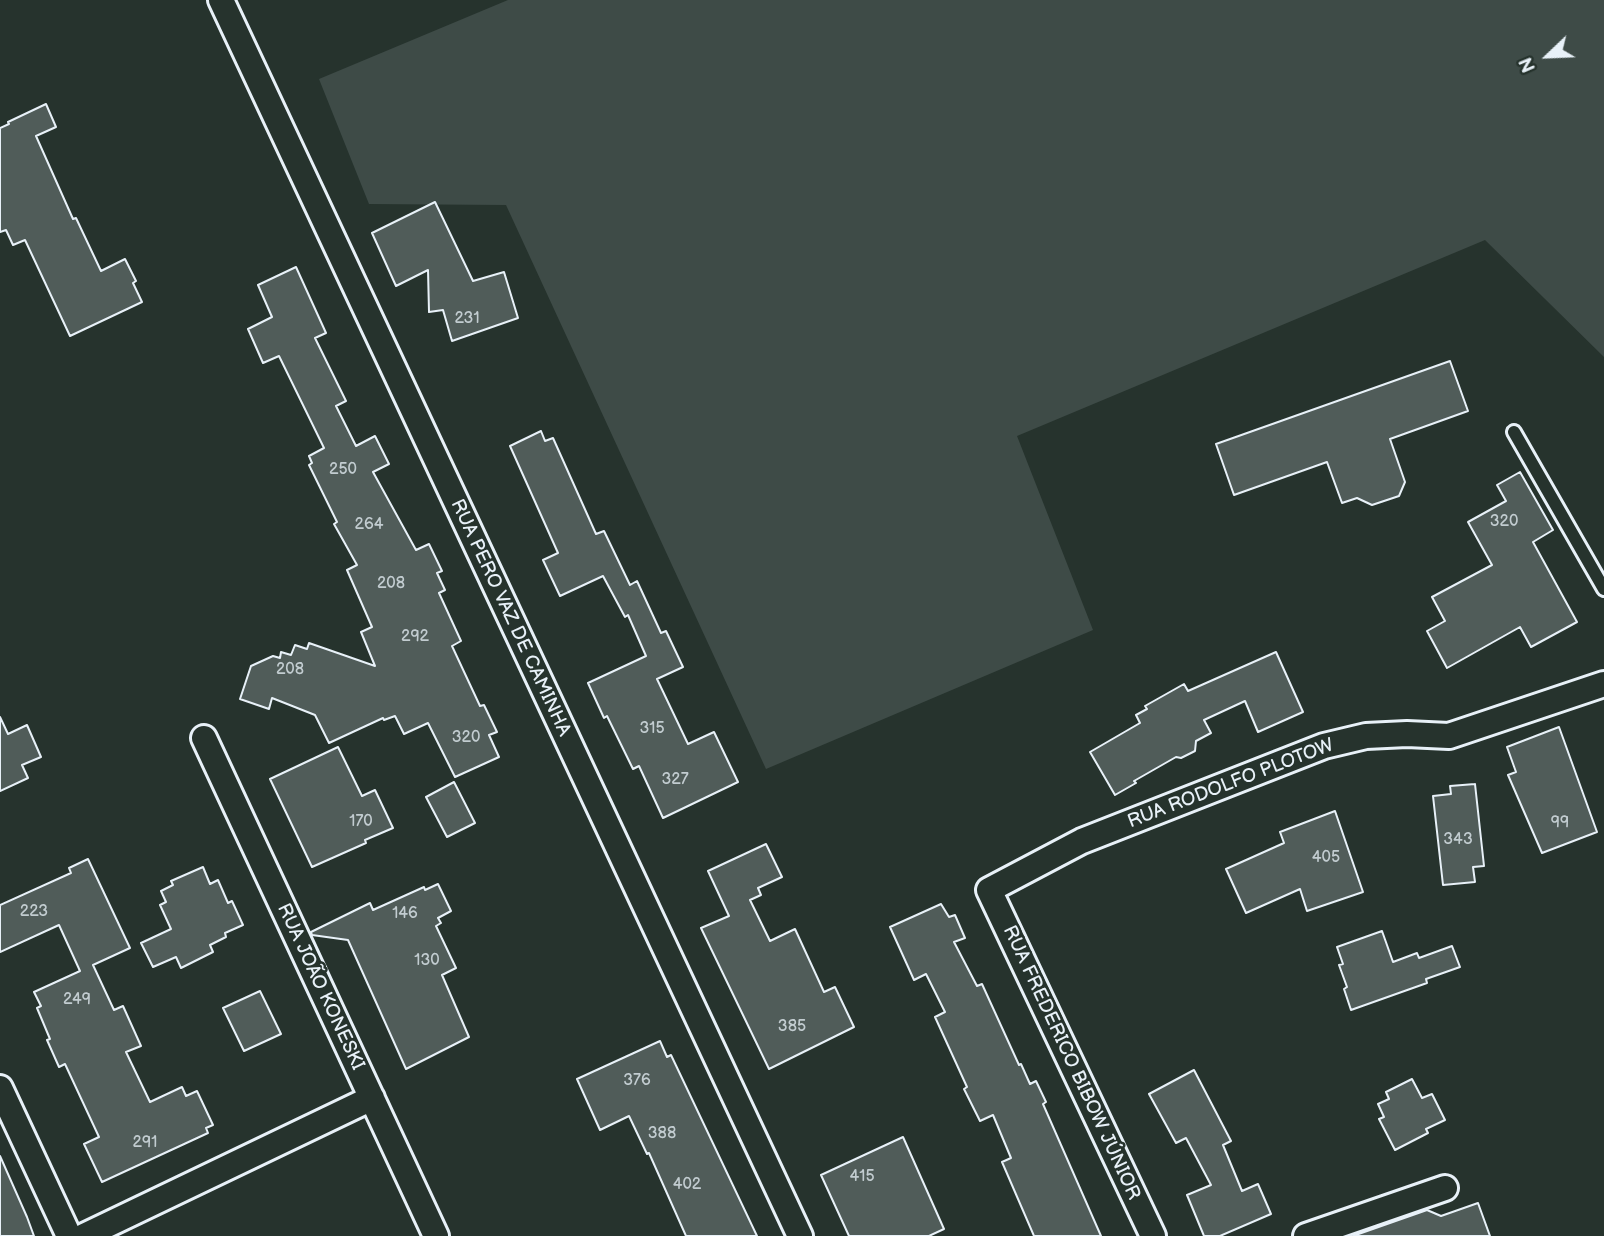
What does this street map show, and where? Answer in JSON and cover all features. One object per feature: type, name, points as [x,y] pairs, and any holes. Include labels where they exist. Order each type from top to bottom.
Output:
[{"type":"street","name":"RUA PERO VAZ DE CAMINHA","points":[[221,0],[800,1236]]},
{"type":"street","name":"RUA RODOLFO PLOTOW","points":[[989,890],[1082,841],[1324,746],[1366,736],[1449,736],[1603,688]]},
{"type":"street","name":"RUA JOÃO KONESKI","points":[[204,738],[436,1236]]},
{"type":"street","name":"RUA FREDERICO BIBOW JÚNIOR","points":[[989,890],[1153,1236]]},
{"type":"street","points":[[0,1088],[69,1236]]},
{"type":"street","points":[[84,1236],[372,1098]]},
{"type":"street","points":[[1306,1236],[1446,1188]]},
{"type":"lane","points":[[1514,432],[1604,589]]},
{"type":"shaded area","points":[[508,0],[1604,0],[1604,357],[1485,240],[1017,436],[1093,630],[766,769],[506,205],[369,204],[319,79]]},
{"type":"building","points":[[46,104],[56,127],[36,136],[73,219],[76,218],[101,271],[125,259],[136,281],[133,283],[142,302],[70,336],[25,240],[13,245],[6,230],[0,232],[0,128]]},
{"type":"building","points":[[435,202],[473,281],[504,272],[518,318],[452,341],[443,310],[429,312],[428,270],[396,286],[372,233]]},
{"type":"building","points":[[296,267],[326,333],[315,338],[346,401],[336,406],[356,446],[375,436],[389,464],[373,472],[416,550],[429,544],[442,571],[437,573],[445,590],[439,593],[461,641],[452,646],[480,706],[484,705],[497,732],[489,735],[499,757],[455,777],[428,723],[404,734],[395,716],[384,720],[383,718],[329,743],[315,715],[272,698],[269,709],[240,699],[251,666],[273,656],[280,658],[281,652],[291,655],[295,645],[307,649],[309,643],[375,666],[361,632],[372,627],[347,570],[357,565],[334,524],[337,522],[309,465],[312,463],[309,456],[324,448],[279,356],[263,363],[248,329],[272,317],[258,285]]},
{"type":"building","points":[[1450,361],[1468,411],[1390,439],[1405,482],[1399,496],[1372,505],[1357,498],[1342,503],[1327,462],[1234,495],[1216,444]]},
{"type":"building","points":[[541,431],[545,441],[553,438],[596,534],[604,531],[630,585],[637,581],[661,633],[666,631],[683,667],[657,679],[688,744],[714,732],[738,782],[663,818],[639,766],[633,769],[588,683],[646,656],[628,615],[625,617],[603,576],[560,596],[543,560],[558,553],[510,446]]},
{"type":"building","points":[[1520,472],[1553,530],[1533,542],[1577,622],[1531,647],[1520,627],[1447,668],[1427,631],[1445,621],[1432,597],[1492,565],[1468,522],[1506,501],[1497,485]]},
{"type":"building","points":[[1276,652],[1303,712],[1258,732],[1245,701],[1204,720],[1211,733],[1196,741],[1195,751],[1181,758],[1176,757],[1115,795],[1090,752],[1140,723],[1136,715],[1147,709],[1145,706],[1184,684],[1188,691]]},
{"type":"building","points":[[0,717],[8,734],[27,725],[41,757],[22,765],[28,778],[0,791]]},
{"type":"building","points":[[1559,727],[1597,832],[1542,853],[1508,775],[1516,772],[1507,747]]},
{"type":"building","points":[[338,747],[362,796],[375,790],[393,828],[312,867],[270,779]]},
{"type":"building","points":[[454,782],[475,823],[447,837],[426,797]]},
{"type":"building","points":[[1475,784],[1484,866],[1473,867],[1475,882],[1443,885],[1433,796],[1451,794],[1450,786]]},
{"type":"building","points":[[1335,811],[1363,892],[1307,911],[1300,889],[1246,913],[1226,869],[1284,843],[1280,832]]},
{"type":"building","points":[[766,844],[782,877],[758,888],[761,895],[750,900],[770,941],[795,929],[824,992],[835,987],[854,1027],[769,1069],[701,928],[729,916],[708,871]]},
{"type":"building","points":[[88,859],[130,948],[93,965],[114,1010],[123,1006],[141,1046],[126,1052],[150,1102],[182,1087],[186,1096],[197,1091],[213,1125],[206,1128],[208,1133],[102,1182],[84,1144],[99,1137],[65,1064],[59,1067],[47,1040],[50,1039],[37,1008],[41,1006],[34,992],[80,971],[59,925],[0,952],[0,905],[71,873],[69,868]]},
{"type":"building","points":[[203,867],[210,884],[218,880],[228,903],[232,901],[243,925],[225,933],[226,937],[210,945],[213,952],[181,968],[176,957],[153,967],[141,943],[171,929],[160,905],[166,902],[161,891],[173,885],[171,881]]},
{"type":"building","points":[[438,884],[451,911],[438,918],[441,923],[436,926],[456,968],[442,975],[469,1037],[406,1069],[348,940],[312,935],[311,932],[370,903],[373,910],[424,887],[425,890]]},
{"type":"building","points":[[941,904],[949,917],[955,915],[965,938],[954,942],[977,986],[982,984],[1019,1065],[1021,1064],[1030,1084],[1036,1081],[1046,1102],[1043,1104],[1101,1236],[1034,1236],[1002,1162],[1011,1158],[993,1115],[980,1121],[935,1017],[945,1012],[926,974],[914,980],[890,927]]},
{"type":"building","points":[[1382,931],[1393,962],[1417,953],[1419,958],[1452,946],[1460,967],[1426,979],[1427,983],[1351,1010],[1344,989],[1347,987],[1339,965],[1343,964],[1337,947]]},
{"type":"building","points":[[260,991],[281,1034],[244,1051],[223,1008]]},
{"type":"building","points":[[660,1041],[667,1057],[671,1055],[757,1236],[686,1236],[649,1153],[647,1154],[629,1116],[600,1130],[577,1079]]},
{"type":"building","points":[[1194,1070],[1231,1141],[1223,1145],[1242,1191],[1258,1184],[1271,1214],[1220,1236],[1204,1236],[1187,1195],[1211,1185],[1186,1138],[1176,1143],[1149,1094]]},
{"type":"building","points":[[1412,1079],[1422,1098],[1432,1094],[1445,1120],[1426,1129],[1428,1133],[1395,1150],[1379,1119],[1384,1117],[1378,1104],[1389,1099],[1386,1092]]},
{"type":"building","points":[[903,1137],[944,1229],[929,1236],[849,1236],[821,1175]]},
{"type":"building","points":[[0,1156],[27,1217],[34,1236],[0,1236]]},
{"type":"building","points":[[1478,1203],[1490,1236],[1353,1236],[1427,1210],[1441,1216]]}]
